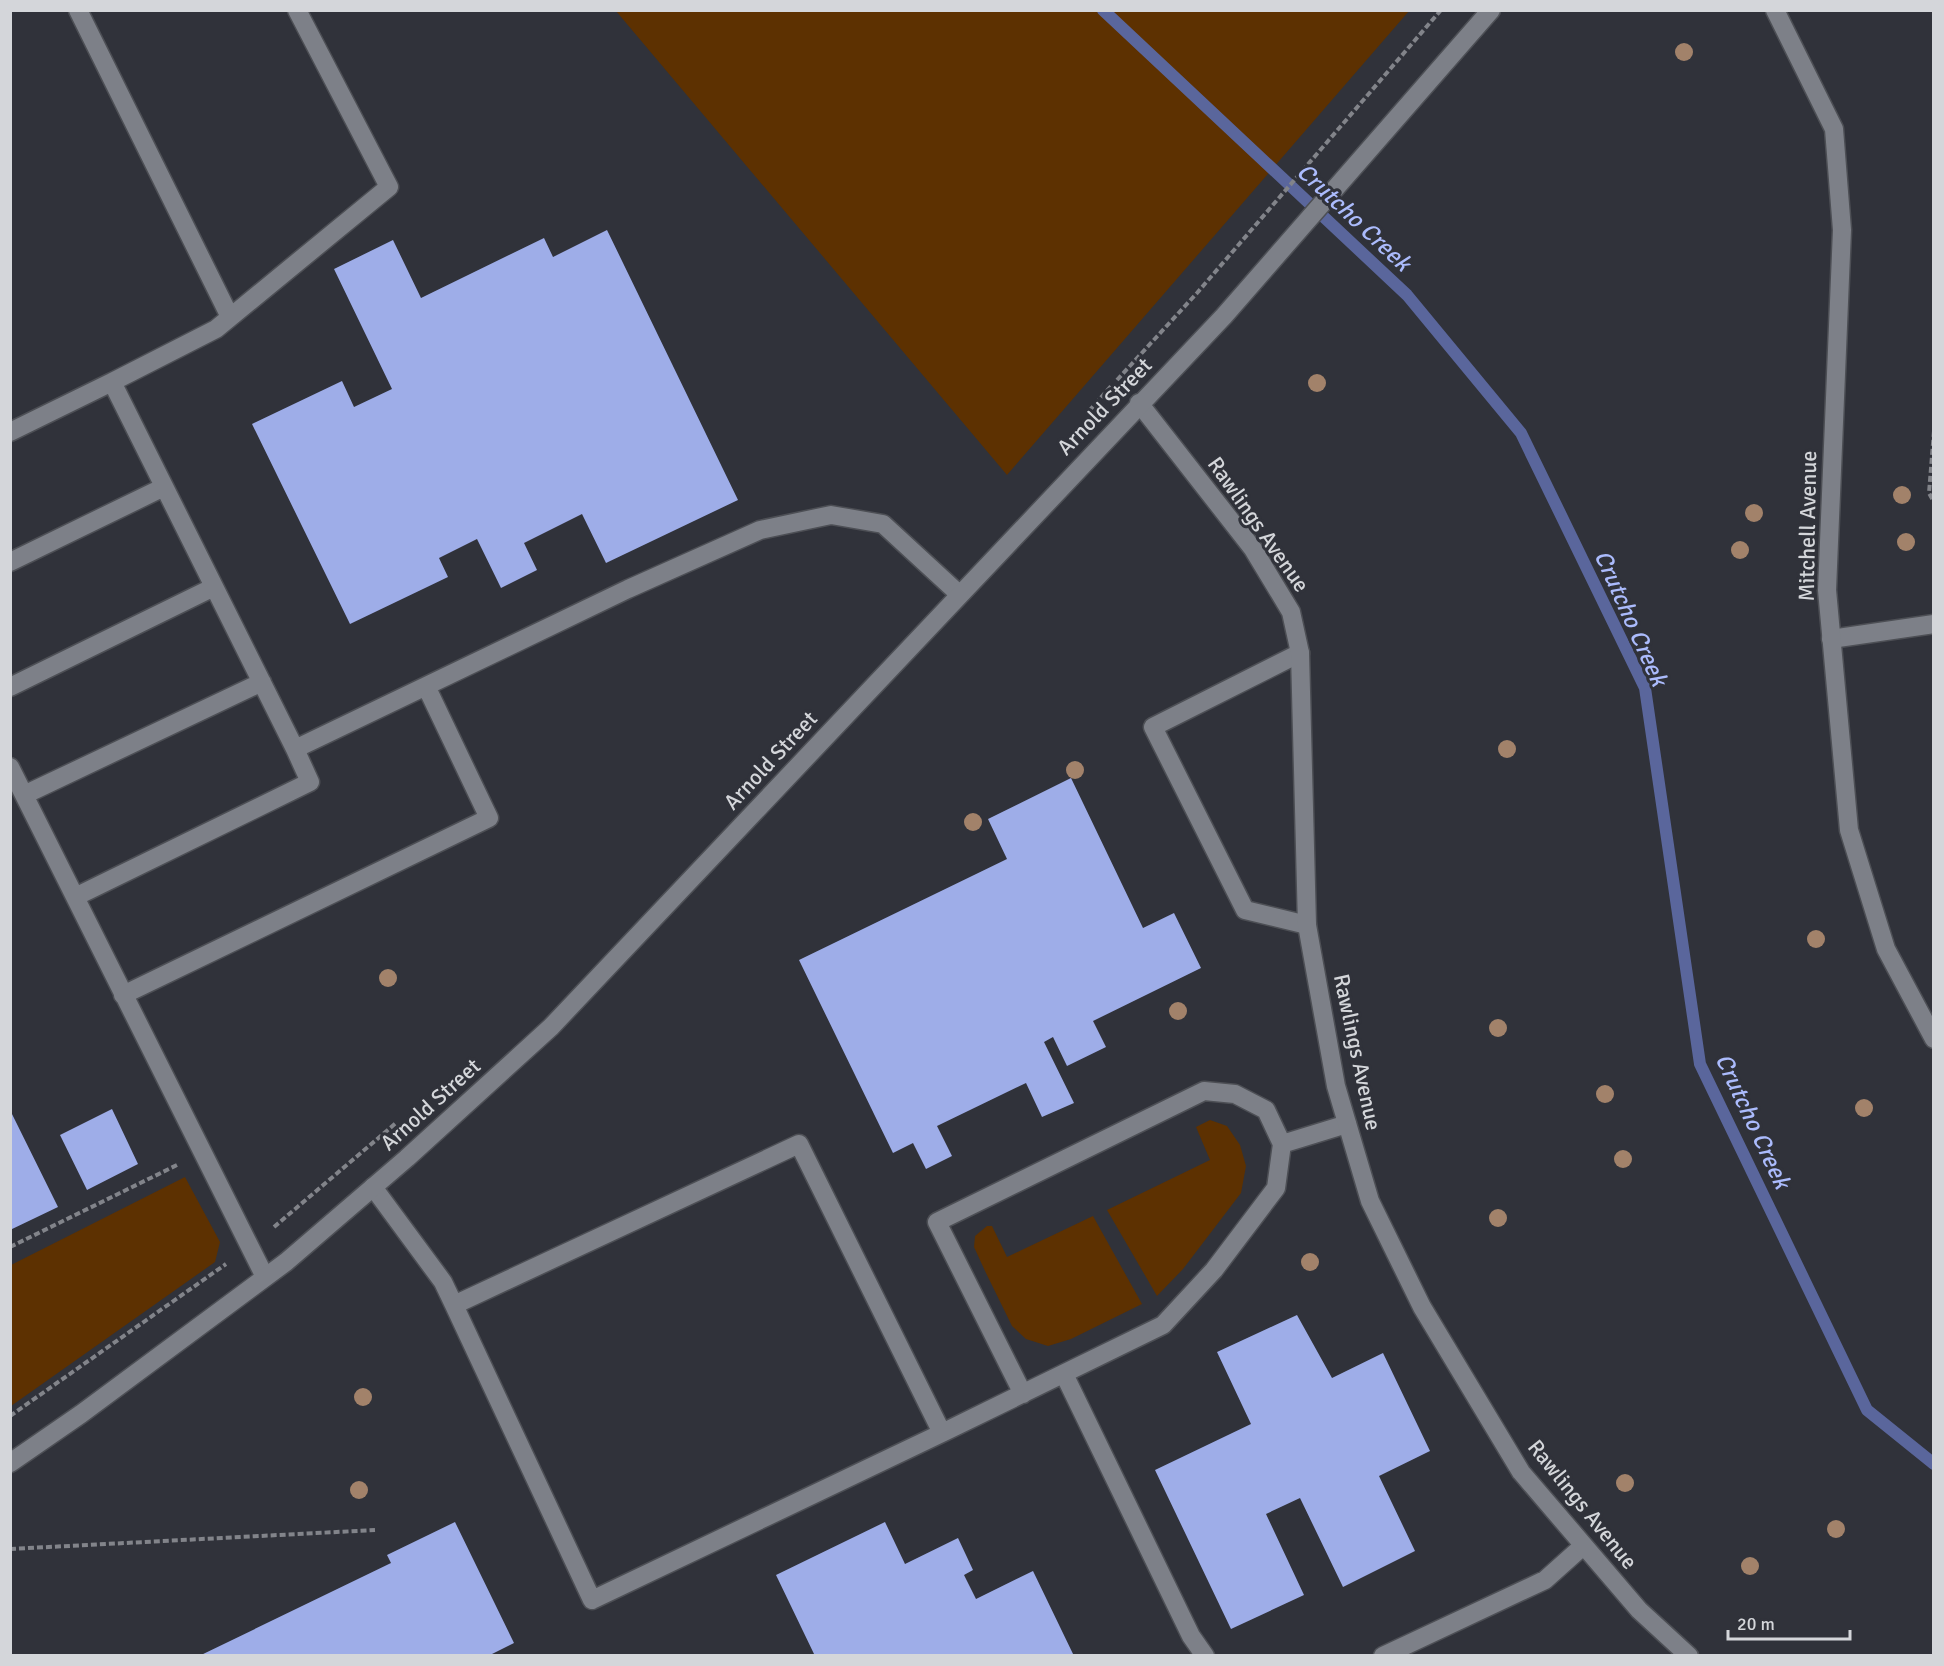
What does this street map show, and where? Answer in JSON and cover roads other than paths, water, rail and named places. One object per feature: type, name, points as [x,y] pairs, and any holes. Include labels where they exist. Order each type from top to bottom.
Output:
[{"type":"street","points":[[78,10],[230,317]]},
{"type":"street","points":[[10,432],[216,329],[389,188],[297,10]]},
{"type":"street","name":"Arnold Street","points":[[10,1463],[81,1414],[266,1277],[373,1187],[551,1027],[1139,403],[1224,316],[1410,106],[1491,10]]},
{"type":"street","name":"Mitchell Avenue","points":[[1775,10],[1834,129],[1842,230],[1827,590],[1849,830],[1886,949],[1934,1039]]},
{"type":"street","points":[[75,897],[310,782],[112,382]]},
{"type":"street","name":"Rawlings Avenue","points":[[1139,403],[1253,549],[1291,612],[1300,653],[1307,924],[1336,1086],[1370,1201],[1422,1307],[1521,1472],[1639,1610],[1689,1656]]},
{"type":"street","points":[[10,562],[164,487]]},
{"type":"street","points":[[295,749],[628,589],[760,530],[831,515],[883,524],[959,594]]},
{"type":"street","points":[[10,687],[214,587]]},
{"type":"street","points":[[1831,639],[1934,624]]},
{"type":"street","points":[[1300,653],[1153,727],[1245,910],[1307,924]]},
{"type":"street","points":[[24,795],[262,682]]},
{"type":"street","points":[[123,995],[489,818],[426,686]]},
{"type":"street","points":[[10,767],[266,1277]]},
{"type":"street","points":[[373,1187],[443,1282],[592,1599],[942,1433],[1023,1394],[1064,1374],[1163,1325],[1214,1270],[1276,1188],[1282,1144],[1266,1110],[1235,1094],[1204,1091],[937,1222],[1023,1394]]},
{"type":"street","points":[[1282,1144],[1347,1124]]},
{"type":"street","points":[[454,1305],[799,1144],[942,1433]]},
{"type":"street","points":[[1064,1374],[1191,1635],[1205,1656]]},
{"type":"street","points":[[1383,1656],[1545,1580],[1583,1546]]},
{"type":"waterway","name":"Crutcho Creek","points":[[1103,10],[1407,295],[1521,433],[1645,688],[1700,1064],[1867,1410],[1934,1464]]}]
